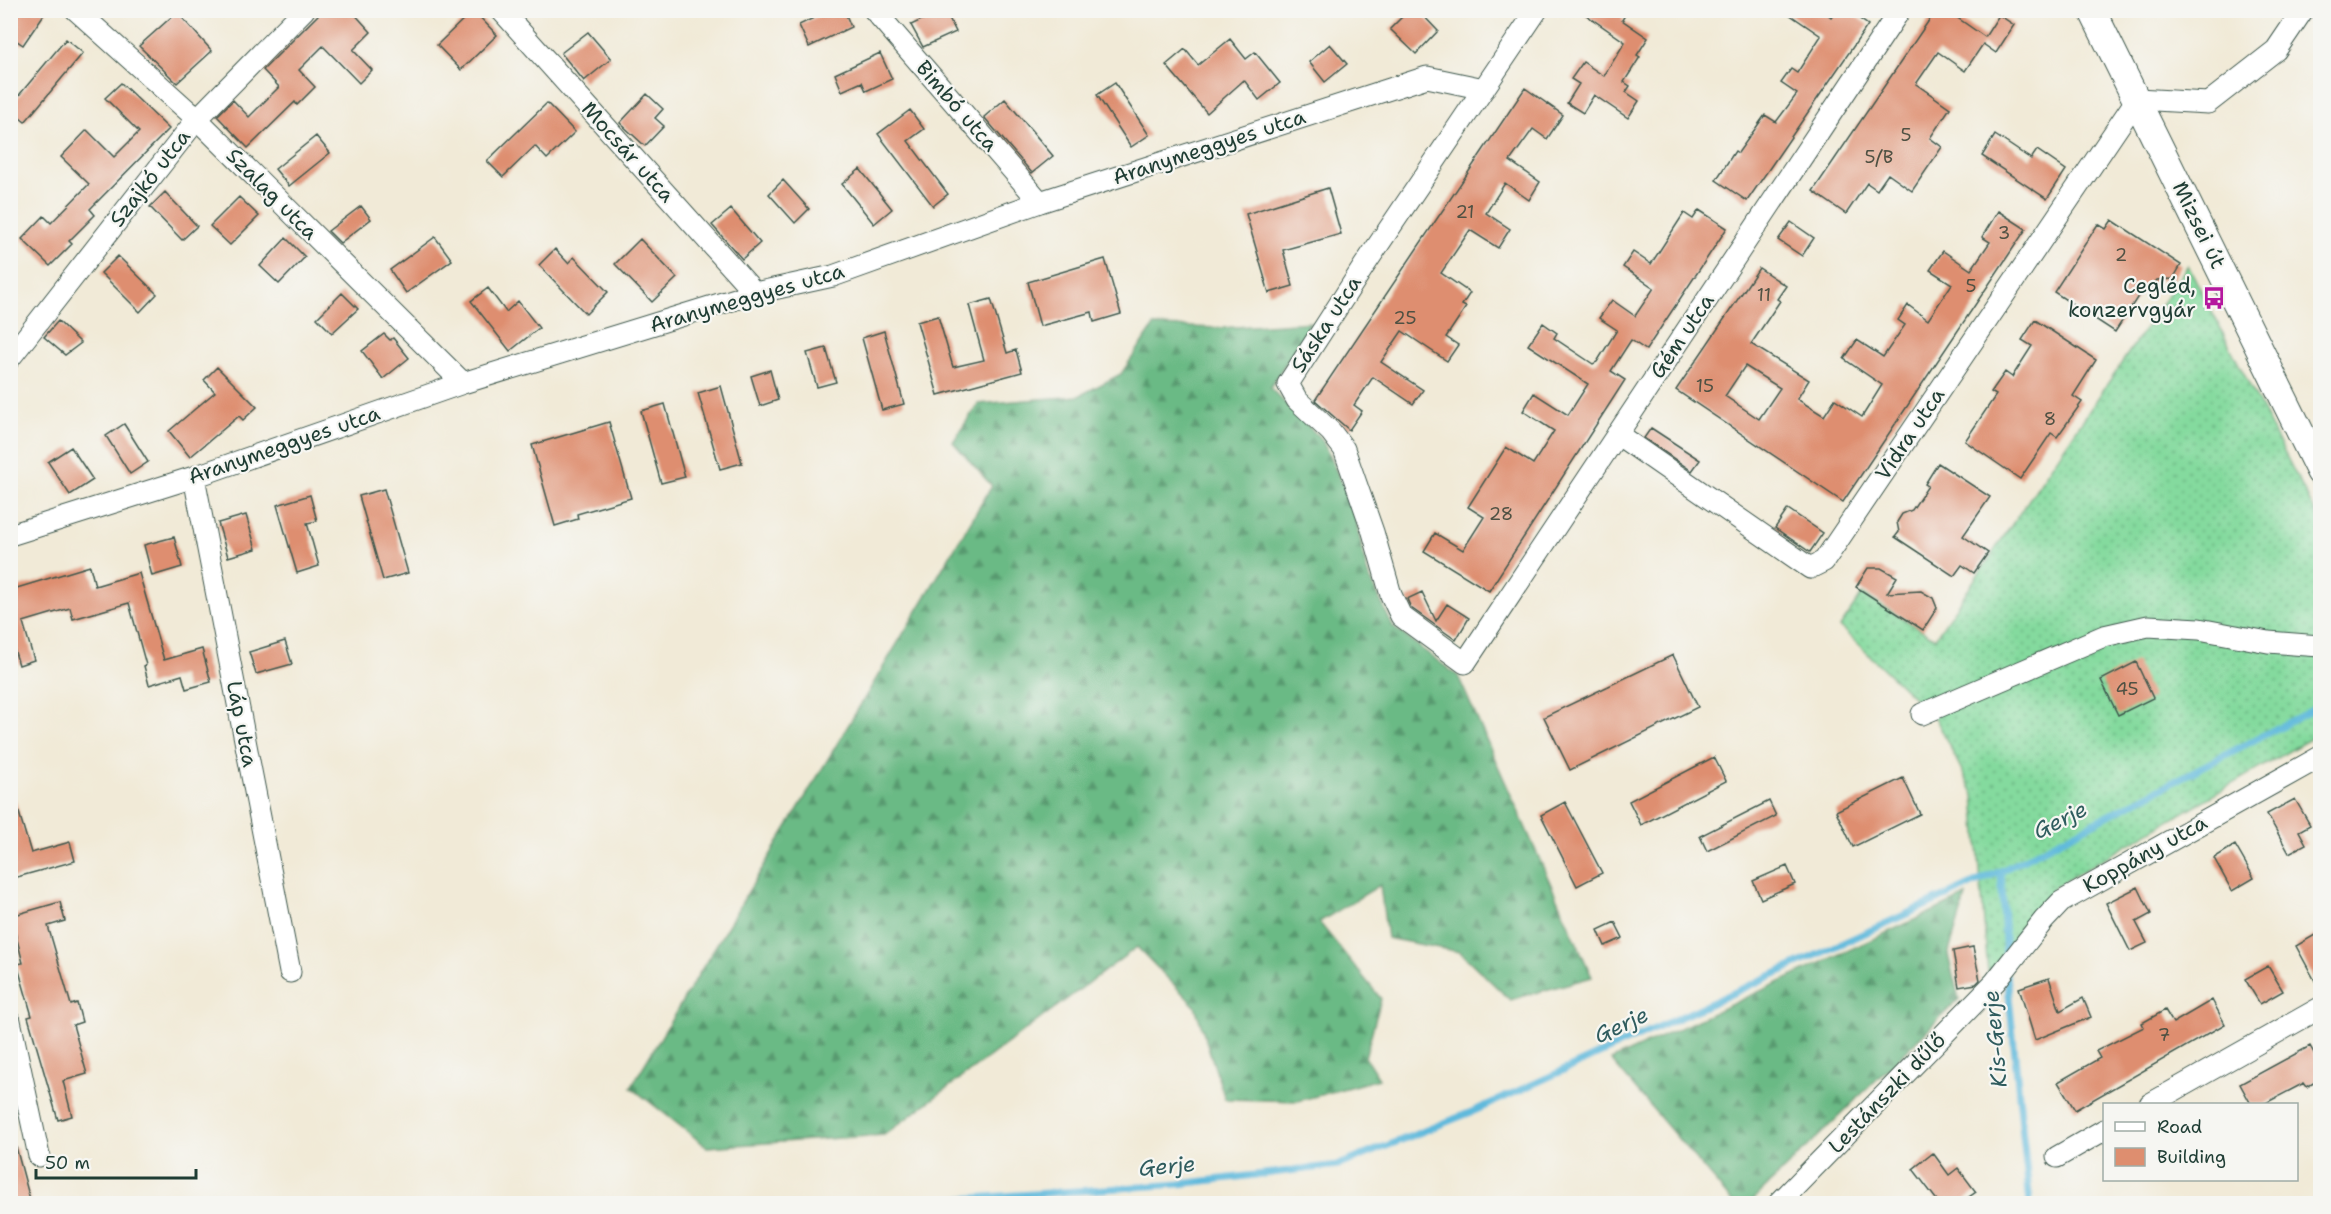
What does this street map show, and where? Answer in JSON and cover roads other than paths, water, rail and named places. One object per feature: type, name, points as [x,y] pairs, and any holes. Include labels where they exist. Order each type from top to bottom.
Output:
[{"type":"main road","name":"Mizsei út","points":[[2092,10],[2320,472]]},
{"type":"street","name":"Szalag utca","points":[[76,10],[196,119],[463,383]]},
{"type":"street","name":"Szajkó utca","points":[[10,358],[196,119],[304,10]]},
{"type":"street","name":"Mocsár utca","points":[[501,10],[755,292]]},
{"type":"street","name":"Bimbó utca","points":[[874,10],[1040,202]]},
{"type":"street","name":"Sáska utca","points":[[1465,663],[1401,616],[1391,595],[1373,532],[1344,449],[1331,432],[1297,400],[1288,384],[1364,266],[1537,10]]},
{"type":"street","name":"Gém utca","points":[[1465,663],[1900,10]]},
{"type":"street","points":[[2137,99],[2208,103],[2276,50],[2303,10]]},
{"type":"street","name":"Aranymeggyes utca","points":[[10,535],[194,477],[463,383],[755,292],[833,276],[1040,202],[1427,77],[1484,89]]},
{"type":"street","name":"Vidra utca","points":[[1617,434],[1810,568],[1824,561],[2137,99]]},
{"type":"street","name":"Láp utca","points":[[194,477],[290,972]]},
{"type":"street","points":[[1922,714],[2104,636],[2148,626],[2199,629],[2268,642],[2320,646]]},
{"type":"street","name":"Koppány utca","points":[[1995,982],[2016,958],[2043,920],[2061,902],[2320,757]]},
{"type":"street","name":"Lestánszki dűlő","points":[[1778,1203],[1995,982]]},
{"type":"street","points":[[2152,1103],[2320,1008]]},
{"type":"street","points":[[10,1021],[39,1156]]},
{"type":"street","points":[[2057,1157],[2103,1131]]},
{"type":"waterway","name":"Gerje","points":[[887,1204],[1179,1184],[1339,1165],[1474,1111],[2001,871],[2320,706]]},
{"type":"waterway","name":"Kis-Gerje","points":[[2001,871],[2006,959]]},
{"type":"waterway","name":"Kis-Gerje","points":[[2007,976],[2030,1204]]},
{"type":"place","name":"Cegléd, konzervgyár","points":[[2214,298]]}]
